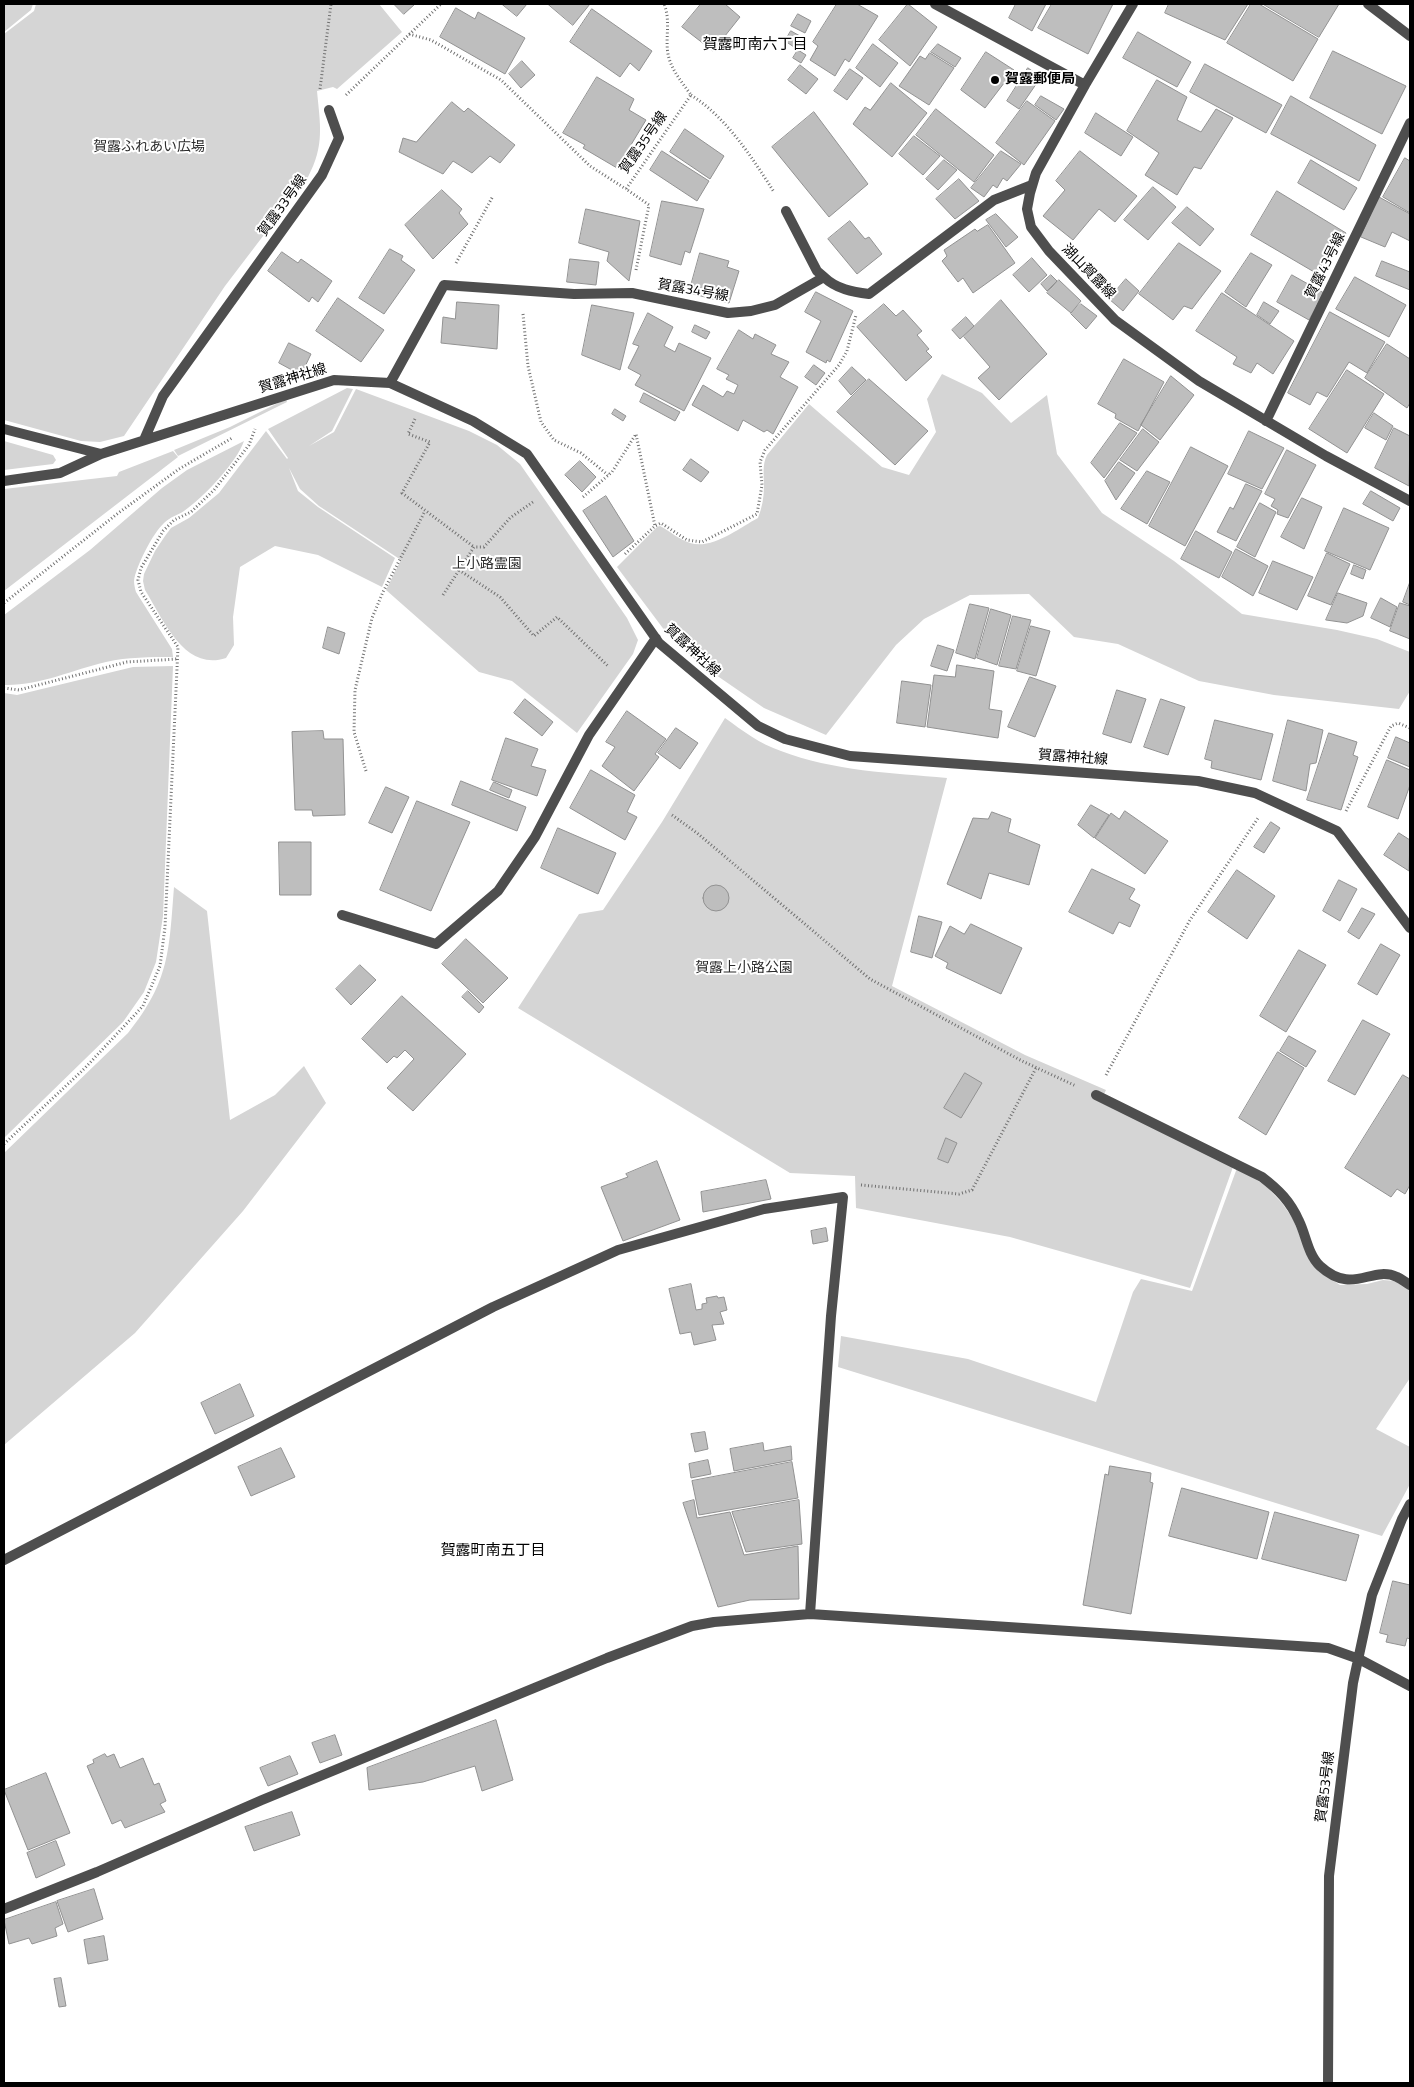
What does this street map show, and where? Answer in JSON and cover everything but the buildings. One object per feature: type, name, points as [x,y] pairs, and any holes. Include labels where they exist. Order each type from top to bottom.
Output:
[{"type":"street","points":[[934,4],[1085,85]]},
{"type":"street","name":"湖山賀露線","points":[[1132,4],[1036,173],[1027,209],[1031,227],[1049,251],[1115,320],[1199,381],[1326,456],[1410,501]]},
{"type":"street","points":[[1368,4],[1410,36]]},
{"type":"street","name":"賀露33号線","points":[[144,440],[162,396],[322,174],[339,138],[329,110]]},
{"type":"street","name":"賀露43号線","points":[[1266,421],[1410,123]]},
{"type":"street","points":[[786,211],[817,271],[828,281],[848,290],[869,294],[994,200],[1032,184]]},
{"type":"street","name":"賀露34号線","points":[[444,286],[574,294],[632,293],[728,313],[751,311],[775,305],[824,277]]},
{"type":"street","points":[[390,383],[444,286]]},
{"type":"street","name":"賀露神社線","points":[[4,481],[60,473],[101,454],[334,380],[390,383],[473,421],[527,454],[656,638],[728,703],[758,726],[785,739],[850,756],[1198,781],[1255,793],[1337,831],[1410,928]]},
{"type":"street","points":[[4,429],[101,454]]},
{"type":"street","points":[[342,915],[436,944],[498,891],[535,837],[588,735],[656,638]]},
{"type":"street","points":[[1096,1094],[1262,1177],[1282,1192],[1299,1220],[1309,1248],[1319,1265],[1338,1278],[1353,1281],[1377,1275],[1396,1276],[1410,1286]]},
{"type":"street","points":[[4,1560],[493,1307],[618,1250],[764,1208],[843,1196],[832,1316],[810,1614]]},
{"type":"street","name":"賀露53号線","points":[[1328,2083],[1329,1876],[1353,1682],[1372,1595],[1402,1519],[1410,1504]]},
{"type":"street","points":[[4,1909],[97,1872],[262,1800],[607,1658],[692,1626],[714,1622],[810,1614],[1328,1648],[1358,1659],[1410,1686]]},
{"type":"path","points":[[331,4],[320,91],[329,110],[441,4]]},
{"type":"path","points":[[664,4],[667,11],[668,54],[675,72],[691,95],[705,104],[732,132],[758,167],[786,211]]},
{"type":"path","points":[[409,34],[431,40],[502,80],[590,166],[626,189]]},
{"type":"path","name":"賀露35号線","points":[[632,293],[649,205],[626,189],[691,95]]},
{"type":"path","points":[[444,286],[493,196]]},
{"type":"path","points":[[521,290],[528,366],[542,422],[554,440],[581,453],[608,475]]},
{"type":"path","points":[[609,570],[655,526],[661,523],[687,540],[702,542],[757,514],[762,485],[760,462],[765,450],[839,365],[847,350],[857,311],[857,292]]},
{"type":"path","points":[[424,398],[408,434],[430,442],[402,493],[474,547],[484,547],[510,518],[550,489]]},
{"type":"path","points":[[4,1144],[85,1068],[143,1006],[160,966],[165,927],[178,647],[141,592],[138,580],[141,568],[163,531],[174,520],[190,512],[214,490],[249,445],[256,424],[248,429]]},
{"type":"path","points":[[4,603],[117,514],[180,469],[239,434]]},
{"type":"path","points":[[566,512],[608,475],[636,434],[655,526]]},
{"type":"path","points":[[366,771],[354,732],[355,690],[372,618],[383,592],[425,511]]},
{"type":"path","points":[[443,595],[474,547]]},
{"type":"path","points":[[459,570],[500,597],[534,636],[557,618],[625,683]]},
{"type":"path","points":[[4,688],[19,690],[127,662],[177,659]]},
{"type":"path","points":[[1337,831],[1349,804],[1391,726],[1398,724],[1410,728]]},
{"type":"path","points":[[672,815],[697,833],[870,979],[1036,1068],[1096,1094],[1190,920],[1270,800]]},
{"type":"path","points":[[843,1196],[854,1185],[958,1194],[972,1190],[1036,1068]]},
{"type":"green space","points":[[4,4],[33,4],[31,10],[4,32]]},
{"type":"green space","name":"賀露ふれあい広場","points":[[36,4],[379,4],[402,32],[337,89],[333,87],[317,91],[320,124],[319,144],[317,155],[308,177],[225,286],[124,436],[100,442],[81,441],[4,420],[4,34],[34,11]]},
{"type":"green space","points":[[942,374],[982,393],[1011,423],[1047,395],[1057,454],[1102,513],[1174,561],[1242,614],[1337,630],[1377,639],[1410,652],[1410,691],[1399,709],[1274,695],[1199,681],[1118,644],[1074,637],[1029,594],[970,595],[924,619],[896,645],[826,735],[764,708],[700,664],[665,631],[617,567],[657,527],[660,526],[690,543],[698,544],[716,541],[758,518],[763,498],[765,459],[809,404],[882,467],[909,475],[936,432],[927,399]]},
{"type":"green space","name":"上小路霊園","points":[[347,388],[353,389],[332,431],[309,446],[334,432],[356,389],[469,431],[497,445],[520,464],[627,618],[638,640],[633,654],[577,733],[512,681],[479,672],[386,590],[401,560],[319,506],[300,489],[289,468],[298,491],[318,507],[395,558],[382,587],[318,555],[275,546],[240,567],[233,617],[234,645],[226,658],[211,660],[198,657],[176,640],[167,628],[145,590],[143,581],[144,574],[155,551],[171,528],[189,518],[219,493],[266,431],[287,459],[268,429]]},
{"type":"green space","points":[[286,399],[287,402],[178,456],[174,450],[230,427]]},
{"type":"green space","points":[[4,441],[53,455],[56,460],[53,464],[4,470]]},
{"type":"green space","points":[[244,441],[227,469],[209,489],[192,505],[164,523],[155,534],[135,575],[136,592],[172,649],[173,657],[114,660],[30,683],[4,685],[4,615],[90,550],[162,488],[187,470]]},
{"type":"green space","points":[[173,451],[178,457],[4,591],[4,489],[117,476],[119,472]]},
{"type":"green space","points":[[173,666],[163,916],[156,962],[144,992],[123,1022],[4,1138],[4,693],[17,695],[133,667]]},
{"type":"green space","name":"賀露上小路公園","points":[[725,718],[766,745],[801,758],[842,767],[884,773],[947,778],[892,986],[1025,1055],[1106,1090],[1100,1102],[1233,1167],[1190,1288],[1010,1237],[856,1208],[855,1176],[790,1173],[518,1008],[579,914],[603,910],[662,822]]},
{"type":"green space","points":[[174,887],[207,911],[230,1120],[275,1095],[304,1066],[326,1103],[243,1211],[135,1333],[4,1445],[4,1153],[128,1033],[142,1014],[160,981],[165,964],[171,929]]},
{"type":"green space","points":[[1237,1168],[1265,1185],[1282,1203],[1293,1219],[1301,1239],[1328,1277],[1340,1285],[1367,1284],[1383,1280],[1395,1281],[1410,1290],[1410,1378],[1376,1429],[1410,1447],[1410,1484],[1382,1536],[838,1367],[841,1336],[968,1359],[1096,1402],[1133,1292],[1141,1279],[1192,1291]]},
{"type":"place","name":"賀露郵便局","points":[[995,80]]},
{"type":"district","name":"賀露町南六丁目","points":[[755,45]]},
{"type":"district","name":"賀露町南五丁目","points":[[493,1551]]}]
